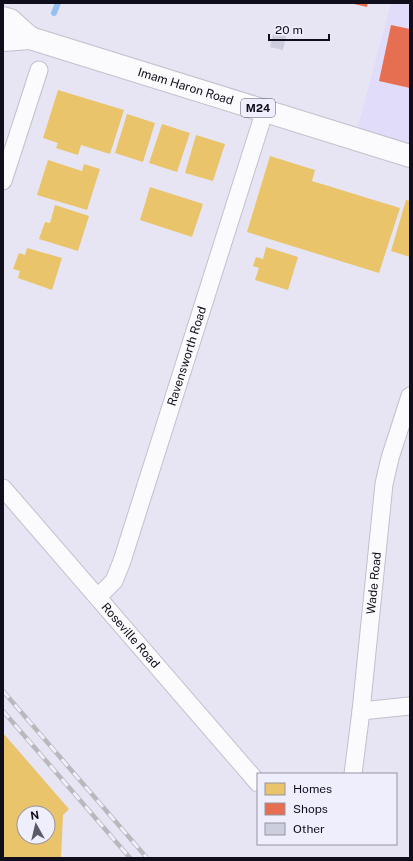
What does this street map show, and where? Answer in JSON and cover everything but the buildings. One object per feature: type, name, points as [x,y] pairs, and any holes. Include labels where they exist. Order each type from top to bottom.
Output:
[{"type":"main road","name":"Imam Haron Road","points":[[3,18],[10,20],[30,38]]},
{"type":"main road","name":"Imam Haron Road","points":[[3,40],[30,38],[410,156]]},
{"type":"street","points":[[3,181],[39,70]]},
{"type":"street","name":"Ravensworth Road","points":[[98,598],[114,581],[122,561],[265,110]]},
{"type":"street","name":"Wade Road","points":[[353,773],[361,711],[384,484],[390,458],[409,402]]},
{"type":"street","name":"Roseville Road","points":[[3,488],[257,782]]},
{"type":"street","points":[[361,711],[410,706]]},
{"type":"shaded area","points":[[391,3],[410,3],[410,156],[355,138]]},
{"type":"waterway","points":[[54,13],[58,3]]},
{"type":"railway","points":[[3,691],[147,858]]},
{"type":"railway","points":[[3,711],[130,858]]}]
